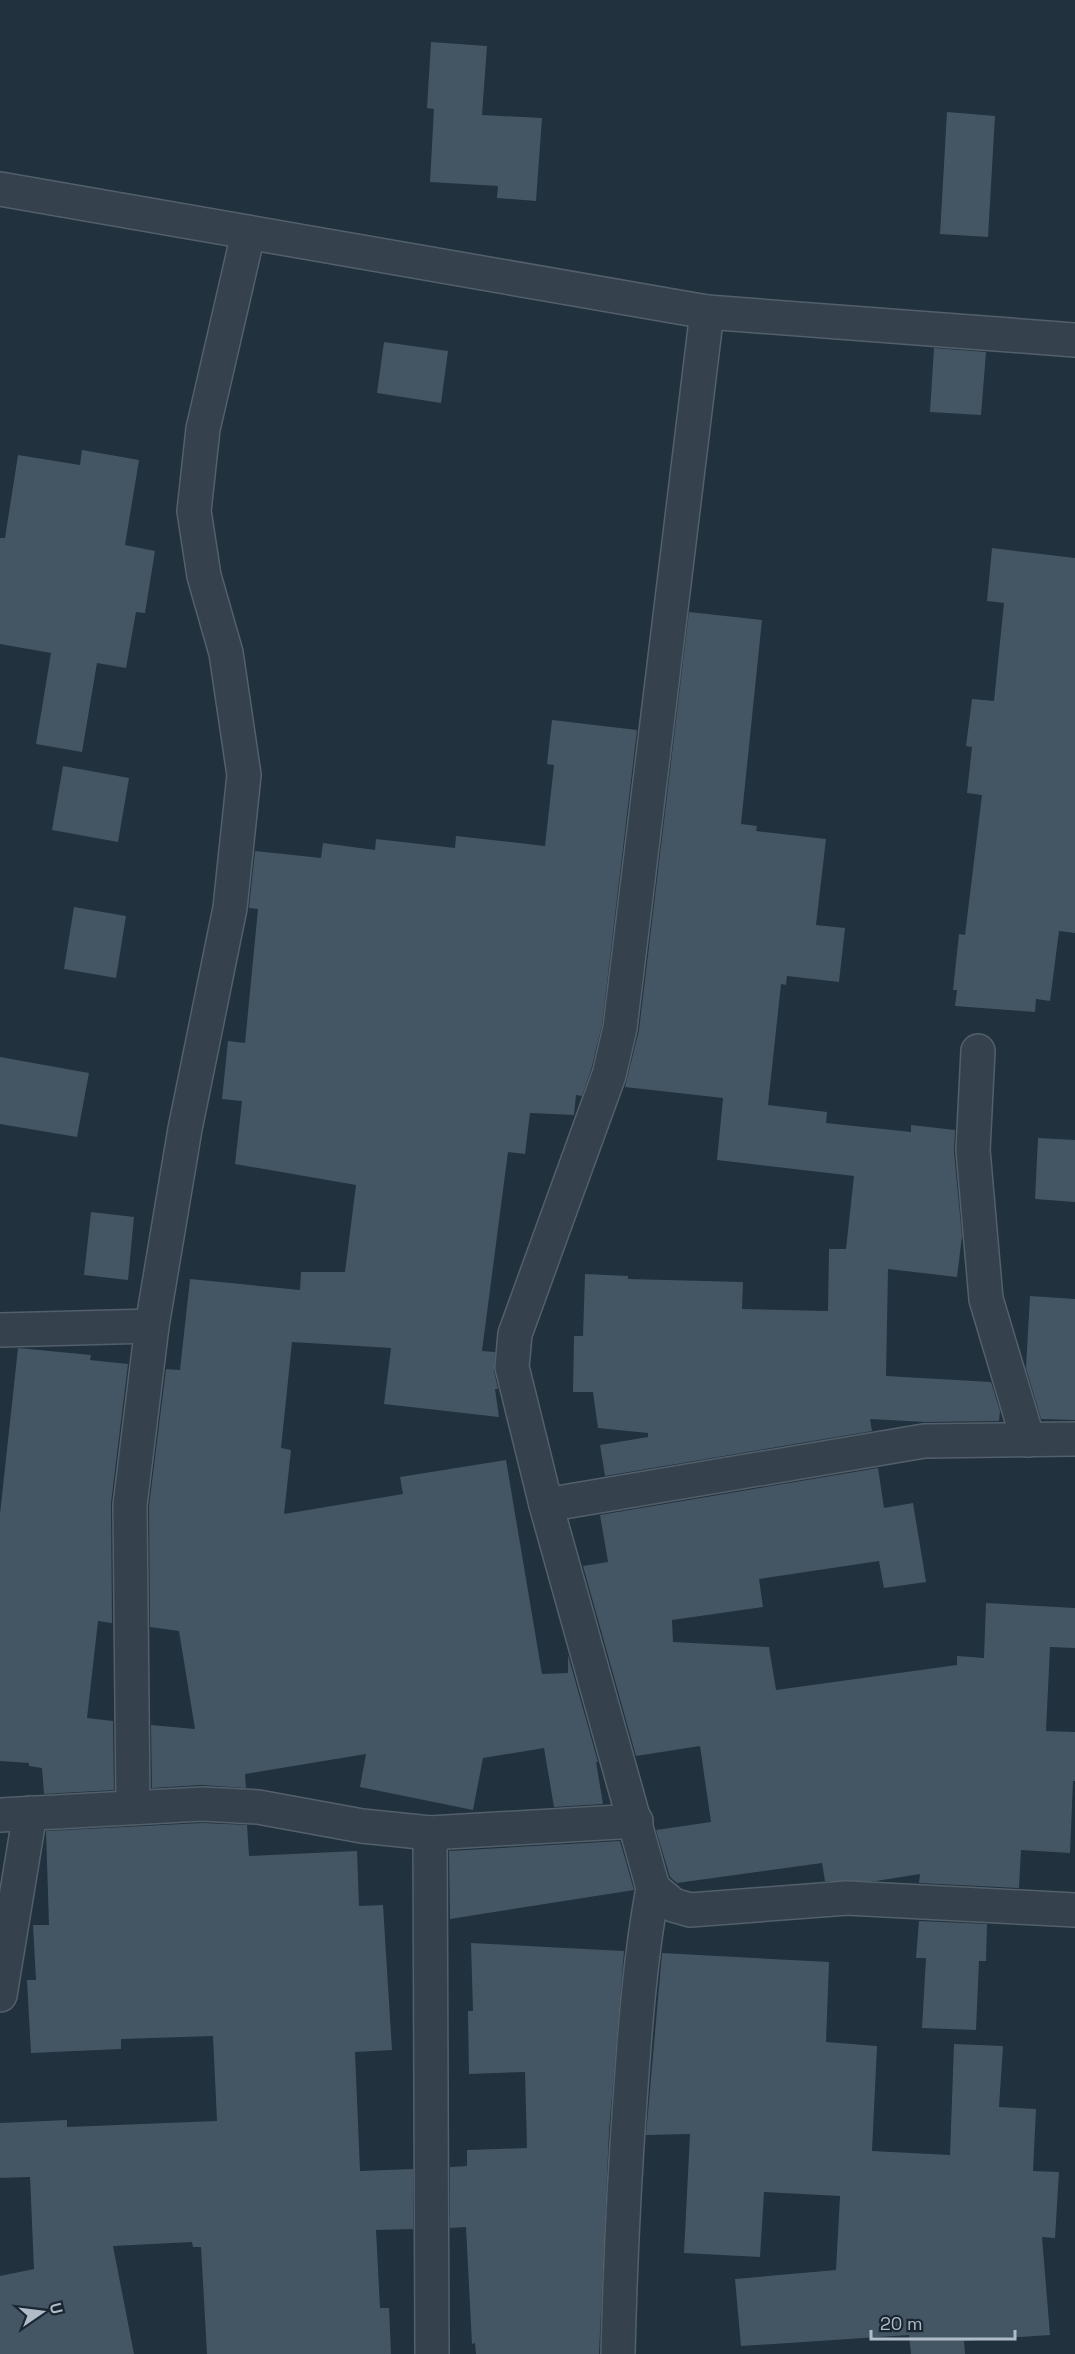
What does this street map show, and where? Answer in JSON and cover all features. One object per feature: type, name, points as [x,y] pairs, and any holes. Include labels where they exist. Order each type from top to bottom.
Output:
[{"type":"street","points":[[0,189],[248,234],[707,312],[1075,340]]},
{"type":"street","points":[[133,1806],[130,1505],[153,1326],[185,1129],[230,908],[244,775],[226,652],[204,576],[194,511],[203,429],[248,234]]},
{"type":"street","points":[[618,2354],[620,2249],[635,2034],[646,1929],[653,1888],[546,1505],[512,1367],[515,1334],[609,1075],[620,1028],[707,312]]},
{"type":"street","points":[[978,1051],[973,1150],[986,1299],[1028,1440]]},
{"type":"street","points":[[0,1329],[153,1326]]},
{"type":"street","points":[[546,1505],[924,1442],[1075,1439]]},
{"type":"street","points":[[0,1995],[15,1814],[202,1804],[258,1807],[362,1826],[430,1833],[636,1821]]},
{"type":"street","points":[[430,1833],[432,2354]]},
{"type":"street","points":[[653,1888],[673,1905],[690,1910],[847,1898],[1075,1910]]},
{"type":"building","points":[[431,42],[487,46],[482,115],[542,118],[536,201],[497,198],[498,186],[430,182],[434,109],[427,108]]},
{"type":"building","points":[[947,112],[995,116],[988,237],[940,234]]},
{"type":"building","points":[[384,342],[448,351],[441,403],[377,393]]},
{"type":"building","points":[[934,348],[986,352],[981,415],[930,412]]},
{"type":"building","points":[[82,450],[139,460],[125,545],[155,551],[145,613],[136,612],[126,668],[97,663],[82,752],[36,744],[51,653],[0,644],[0,538],[5,538],[18,455],[80,465]]},
{"type":"building","points":[[992,548],[1075,558],[1075,933],[1059,931],[1050,1001],[1036,999],[1035,1012],[955,1006],[957,990],[953,990],[959,934],[965,935],[982,795],[967,793],[972,747],[966,746],[972,699],[994,701],[1004,603],[987,601]]},
{"type":"building","points":[[689,612],[762,620],[741,824],[757,826],[756,831],[826,839],[816,925],[845,928],[839,982],[787,976],[786,985],[781,984],[768,1105],[827,1112],[826,1123],[911,1132],[911,1125],[955,1130],[954,1152],[962,1236],[957,1277],[888,1269],[886,1376],[991,1382],[1000,1411],[999,1421],[926,1422],[870,1419],[872,1431],[605,1476],[600,1445],[648,1437],[648,1433],[598,1428],[593,1392],[573,1392],[574,1336],[583,1336],[585,1274],[628,1276],[628,1279],[743,1282],[742,1309],[828,1311],[829,1249],[846,1249],[854,1176],[717,1160],[723,1098],[625,1087],[639,1030]]},
{"type":"building","points":[[552,720],[637,730],[602,1025],[591,1070],[582,1096],[576,1095],[574,1115],[530,1113],[525,1154],[508,1152],[482,1351],[495,1352],[494,1371],[498,1389],[495,1389],[499,1417],[384,1404],[391,1348],[292,1342],[281,1448],[291,1450],[284,1514],[403,1494],[400,1477],[506,1460],[542,1674],[568,1673],[568,1655],[598,1762],[596,1762],[603,1804],[554,1807],[544,1748],[483,1758],[473,1810],[360,1787],[366,1754],[245,1774],[246,1788],[201,1785],[152,1788],[151,1725],[195,1729],[179,1631],[150,1627],[149,1506],[166,1369],[180,1370],[190,1279],[300,1290],[301,1272],[345,1272],[356,1185],[235,1164],[242,1101],[222,1099],[228,1041],[245,1043],[258,909],[249,908],[255,851],[321,858],[323,843],[375,850],[376,839],[455,848],[456,836],[545,846],[554,765],[547,764]]},
{"type":"building","points":[[63,766],[129,778],[118,842],[52,830]]},
{"type":"building","points":[[74,907],[126,916],[116,978],[64,969]]},
{"type":"building","points":[[0,1057],[89,1073],[77,1137],[0,1124]]},
{"type":"building","points":[[1038,1138],[1075,1140],[1075,1202],[1035,1199]]},
{"type":"building","points":[[91,1212],[134,1217],[128,1280],[84,1275]]},
{"type":"building","points":[[1030,1296],[1075,1299],[1075,1420],[1041,1419],[1026,1368]]},
{"type":"building","points":[[18,1348],[91,1355],[90,1360],[128,1364],[111,1503],[112,1623],[98,1621],[87,1718],[113,1721],[114,1790],[44,1794],[42,1768],[29,1766],[29,1763],[0,1761],[0,1514]]},
{"type":"building","points":[[878,1468],[884,1508],[913,1503],[926,1582],[884,1588],[879,1561],[759,1579],[763,1607],[672,1620],[673,1642],[769,1647],[776,1690],[957,1665],[957,1656],[984,1658],[986,1603],[1075,1608],[1075,1648],[1050,1647],[1046,1731],[1075,1732],[1075,1781],[1073,1781],[1070,1853],[1021,1850],[1019,1888],[919,1883],[920,1874],[876,1881],[825,1881],[822,1863],[677,1883],[670,1877],[656,1830],[711,1822],[700,1746],[636,1756],[583,1566],[608,1562],[600,1515]]},
{"type":"building","points":[[202,1823],[247,1825],[249,1856],[357,1851],[359,1906],[383,1905],[392,2050],[355,2052],[360,2171],[413,2169],[413,2229],[376,2230],[380,2308],[389,2308],[391,2354],[207,2354],[201,2247],[193,2247],[192,2242],[113,2246],[134,2354],[0,2354],[0,2276],[34,2269],[30,2177],[0,2178],[0,2123],[67,2120],[67,2127],[217,2121],[213,2036],[121,2039],[121,2049],[31,2053],[27,1980],[36,1980],[33,1925],[49,1925],[46,1831]]},
{"type":"building","points":[[620,1841],[634,1890],[450,1919],[449,1851]]},
{"type":"building","points":[[919,1921],[987,1924],[986,1961],[979,1961],[976,2030],[922,2028],[926,1958],[916,1958]]},
{"type":"building","points":[[471,1943],[624,1951],[609,2131],[599,2354],[476,2354],[475,2343],[472,2344],[466,2227],[450,2228],[450,2167],[467,2166],[467,2150],[527,2148],[525,2072],[469,2074],[468,2011],[473,2011]]},
{"type":"building","points":[[662,1953],[829,1962],[826,2042],[877,2046],[872,2151],[950,2155],[954,2044],[1003,2046],[999,2107],[1036,2109],[1033,2171],[1059,2172],[1055,2238],[1042,2237],[1050,2335],[964,2341],[965,2354],[911,2354],[909,2335],[741,2346],[735,2279],[836,2270],[840,2196],[764,2192],[760,2257],[684,2253],[690,2134],[646,2135]]}]
